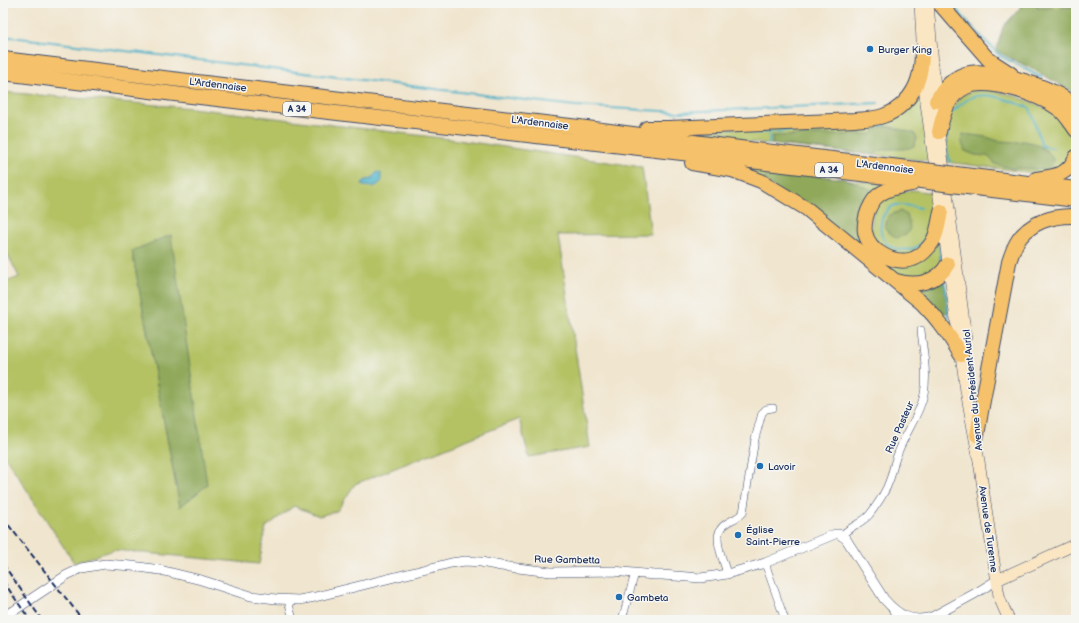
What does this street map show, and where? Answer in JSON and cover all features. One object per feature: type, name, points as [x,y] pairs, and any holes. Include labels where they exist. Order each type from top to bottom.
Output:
[{"type":"highway","points":[[939,3],[988,59],[1022,80],[1051,91],[1067,100],[1076,108]]},
{"type":"highway","points":[[579,127],[669,128],[855,120],[881,117],[889,114],[901,106],[910,97],[918,80],[922,52]]},
{"type":"highway","name":"L'Ardennaise","points":[[3,59],[579,127],[748,149],[966,181],[1076,200]]},
{"type":"highway","points":[[936,101],[940,94],[952,81],[970,72],[982,72],[1022,80]]},
{"type":"highway","name":"L'Ardennaise","points":[[3,73],[591,142],[919,175]]},
{"type":"highway","points":[[939,132],[944,113],[951,99],[958,92],[977,84],[990,84],[1012,89],[1044,100],[1060,109],[1070,120],[1076,130]]},
{"type":"highway","points":[[591,142],[732,170],[761,181],[807,209],[922,303],[936,318],[961,355]]},
{"type":"highway","points":[[1015,181],[1051,177],[1064,173],[1072,165],[1076,157]]},
{"type":"highway","points":[[919,175],[880,195],[872,204],[867,214],[864,227],[867,240],[879,253],[887,257],[897,260],[914,259],[927,250],[933,241],[938,228],[941,211]]},
{"type":"highway","name":"L'Ardennaise","points":[[966,181],[1015,181],[1076,189]]},
{"type":"highway","points":[[977,435],[1007,269],[1016,244],[1022,235],[1032,226],[1041,221],[1076,216]]},
{"type":"highway","points":[[896,281],[915,284],[923,283],[932,280],[939,275],[945,270],[948,264]]},
{"type":"main road","name":"Avenue du Président Auriol","points":[[920,3],[922,52],[929,120],[966,391],[979,461]]},
{"type":"main road","name":"Avenue du Président Auriol","points":[[928,3],[939,132],[955,251],[979,461]]},
{"type":"main road","points":[[929,120],[936,101]]},
{"type":"main road","points":[[948,264],[955,251]]},
{"type":"main road","name":"Avenue de Turenne","points":[[979,461],[999,596],[1009,620]]},
{"type":"main road","points":[[997,580],[1076,544]]},
{"type":"street","name":"Rue Pasteur","points":[[841,536],[869,515],[883,495],[890,480],[898,453],[917,414],[924,395],[926,378],[921,330]]},
{"type":"street","points":[[727,574],[718,542],[718,533],[723,526],[743,513],[755,439],[762,413],[766,409],[773,408]]},
{"type":"street","name":"Rue Gambetta","points":[[3,616],[28,602],[67,575],[82,568],[105,564],[160,570],[201,580],[251,596],[299,600],[451,563],[465,561],[552,572],[613,571],[701,578],[727,574],[765,563],[835,534],[839,534],[841,536]]},
{"type":"street","points":[[841,536],[846,539],[884,599],[891,607],[899,613],[917,620],[932,617],[997,580]]},
{"type":"street","points":[[765,563],[785,620]]},
{"type":"street","points":[[622,620],[635,573]]},
{"type":"street","points":[[288,600],[293,620]]},
{"type":"street","points":[[891,607],[898,620]]},
{"type":"green space","points":[[1020,3],[1038,3],[1037,8],[1076,7],[1076,94],[1038,72],[996,51],[1003,27],[1020,8]]},
{"type":"green space","points":[[1038,3],[1076,3],[1076,7],[1037,8]]},
{"type":"green space","points":[[987,90],[1012,95],[1050,110],[1068,131],[1071,137],[1072,147],[1070,157],[1054,172],[1042,174],[946,162],[944,139],[949,112],[961,96],[972,91]]},
{"type":"green space","points":[[3,92],[192,108],[450,139],[642,167],[651,234],[558,235],[590,447],[529,457],[519,419],[355,484],[337,511],[319,516],[294,506],[266,527],[259,564],[114,550],[74,563],[3,453],[3,283],[19,277],[3,245]],"holes":[[[171,236],[180,507],[132,251]]]},
{"type":"green space","points":[[917,92],[921,95],[930,161],[660,132],[875,121]]},
{"type":"green space","points":[[887,126],[914,133],[917,138],[914,146],[904,149],[883,150],[874,155],[772,144],[772,136],[872,134],[878,127]]},
{"type":"green space","points":[[963,134],[986,137],[999,141],[1023,141],[1034,143],[1051,155],[1053,160],[1052,165],[1045,170],[1013,169],[995,164],[989,157],[975,155],[965,151],[961,140]]},
{"type":"green space","points":[[756,168],[884,184],[875,191],[860,231],[899,264],[939,240],[940,264],[932,276],[901,280],[747,170]]},
{"type":"green space","points":[[769,170],[846,179],[875,191],[863,239],[854,244],[764,180]]},
{"type":"green space","points":[[914,190],[932,193],[934,215],[931,235],[922,248],[910,256],[887,253],[871,234],[873,209],[889,193]]},
{"type":"green space","points":[[900,211],[907,215],[910,227],[905,235],[896,238],[885,229],[888,216]]},
{"type":"green space","points":[[171,235],[207,485],[180,507],[132,251]]},
{"type":"green space","points":[[940,278],[946,288],[949,312],[939,315],[920,297],[920,287]]},
{"type":"water","points":[[377,172],[381,173],[382,181],[378,185],[368,187],[363,186],[362,183],[364,181],[372,178]]},
{"type":"waterway","points":[[950,3],[999,55],[1042,78]]},
{"type":"waterway","points":[[3,36],[575,106],[679,112],[878,103]]},
{"type":"waterway","points":[[951,113],[962,103],[977,96],[985,95],[1008,100],[1030,108],[1042,146],[1053,148]]},
{"type":"waterway","points":[[751,133],[865,127],[878,126],[888,123]]},
{"type":"waterway","points":[[948,125],[946,145],[950,162]]},
{"type":"waterway","points":[[769,144],[770,132]]},
{"type":"waterway","points":[[921,208],[895,205],[889,209],[882,220],[881,230],[883,238],[891,247],[904,250],[910,249],[916,247],[924,241],[928,230]]},
{"type":"waterway","points":[[939,247],[942,262]]},
{"type":"waterway","points":[[943,278],[949,322]]},
{"type":"railway","points":[[3,518],[83,620]]},
{"type":"railway","points":[[3,564],[42,620]]},
{"type":"railway","points":[[3,581],[30,620]]},
{"type":"place","name":"Burger King","points":[[870,49]]},
{"type":"place","name":"Lavoir","points":[[760,466]]},
{"type":"place","name":"Église Saint-Pierre","points":[[738,535]]},
{"type":"place","name":"Gambeta","points":[[619,597]]}]
